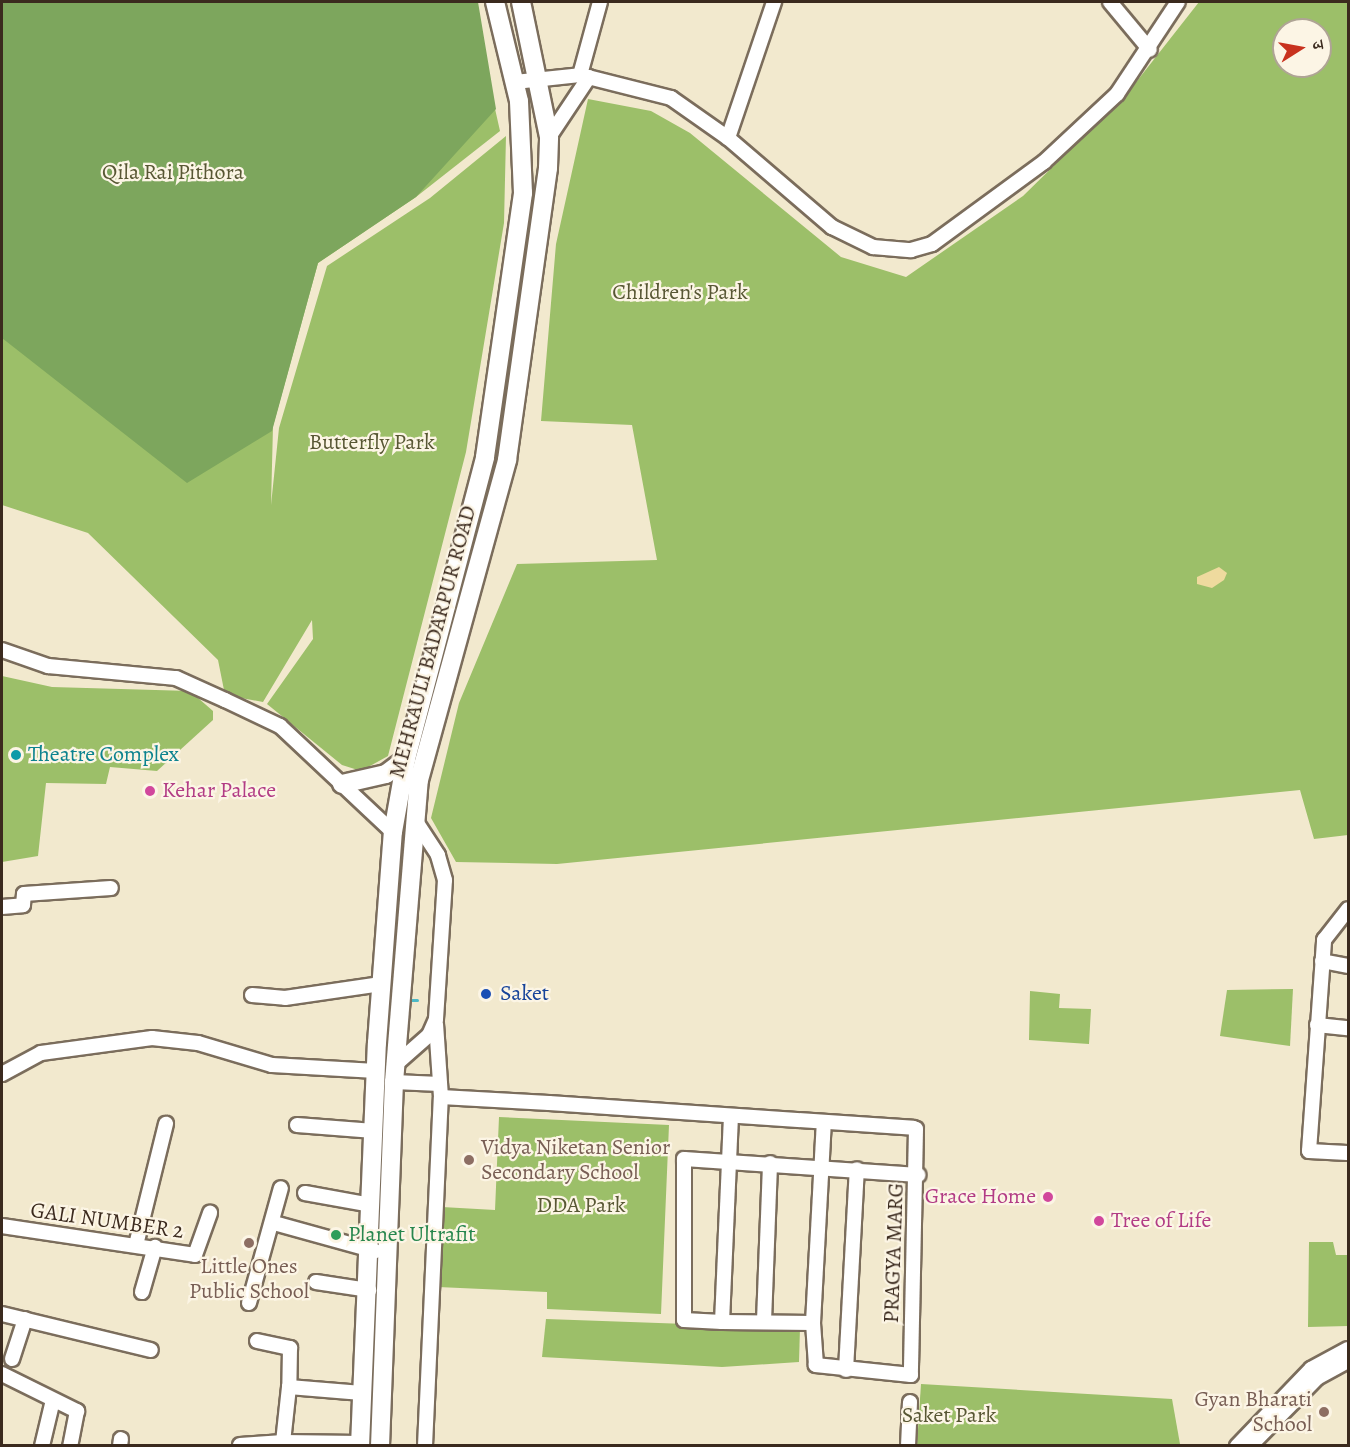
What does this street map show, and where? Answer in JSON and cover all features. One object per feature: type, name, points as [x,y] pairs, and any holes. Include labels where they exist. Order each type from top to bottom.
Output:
[{"type":"main road","name":"MEHRAULI BADARPUR ROAD","points":[[360,1444],[369,1290],[376,1071],[393,832],[406,759],[485,457],[523,193],[523,129],[515,82],[495,2]]},
{"type":"main road","name":"MEHRAULI BADARPUR ROAD","points":[[380,1446],[395,1074],[419,780],[507,460],[549,137],[521,2]]},
{"type":"main road","points":[[342,784],[386,774],[406,759]]},
{"type":"street","points":[[549,137],[584,76],[600,2]]},
{"type":"street","points":[[728,138],[774,2]]},
{"type":"street","points":[[1110,2],[1150,50]]},
{"type":"street","points":[[515,82],[537,78],[584,76],[671,98],[728,138],[838,231],[873,247],[911,250],[932,244],[1044,162],[1117,94],[1150,50],[1178,2]]},
{"type":"street","points":[[2,650],[48,666],[176,678],[280,726],[393,832]]},
{"type":"street","points":[[415,820],[438,855],[445,880],[436,1024],[441,1090],[425,1446]]},
{"type":"street","points":[[2,907],[23,906],[24,894],[111,888]]},
{"type":"street","points":[[1347,1153],[1309,1151],[1322,962],[1329,927],[1348,909]]},
{"type":"street","points":[[1322,962],[1348,966]]},
{"type":"street","points":[[252,995],[285,998],[381,984]]},
{"type":"street","points":[[436,1024],[395,1074],[441,1090],[824,1122],[813,1323],[817,1367],[846,1370],[858,1169]]},
{"type":"street","points":[[1317,1026],[1348,1028]]},
{"type":"street","points":[[2,1074],[41,1053],[152,1038],[198,1043],[272,1065],[376,1071]]},
{"type":"street","points":[[722,1322],[731,1116]]},
{"type":"street","name":"PRAGYA MARG","points":[[824,1122],[920,1132],[911,1375],[846,1370]]},
{"type":"street","points":[[136,1245],[166,1124]]},
{"type":"street","points":[[297,1125],[374,1131]]},
{"type":"street","points":[[813,1323],[684,1320],[684,1159],[822,1166],[918,1175]]},
{"type":"street","points":[[764,1321],[770,1163]]},
{"type":"street","points":[[249,1303],[274,1223],[280,1188]]},
{"type":"street","points":[[305,1193],[372,1205]]},
{"type":"street","name":"GALI NUMBER 2","points":[[2,1226],[199,1254],[210,1213]]},
{"type":"street","points":[[274,1223],[370,1251],[389,1254]]},
{"type":"street","points":[[142,1292],[155,1247]]},
{"type":"street","points":[[316,1282],[369,1290]]},
{"type":"street","points":[[2,1314],[151,1350]]},
{"type":"street","points":[[12,1359],[25,1319]]},
{"type":"street","points":[[257,1341],[290,1348],[289,1387],[283,1442]]},
{"type":"street","points":[[1237,1446],[1311,1368],[1348,1349]]},
{"type":"street","points":[[1250,1446],[1317,1378],[1348,1361]]},
{"type":"street","points":[[2,1374],[77,1410],[70,1446]]},
{"type":"street","points":[[289,1387],[362,1393]]},
{"type":"street","points":[[42,1446],[53,1400]]},
{"type":"street","points":[[908,1446],[910,1402]]},
{"type":"street","points":[[240,1445],[283,1442],[360,1444]]},
{"type":"green space","name":"Qila Rai Pithora","points":[[2,2],[471,2],[500,131],[416,197],[318,263],[273,426],[271,505],[279,428],[327,266],[430,198],[506,136],[504,223],[466,452],[388,756],[361,771],[342,765],[267,704],[313,639],[312,620],[263,702],[225,695],[218,660],[88,533],[2,505]]},
{"type":"green space","name":"Qila Rai Pithora","points":[[2,2],[478,2],[496,109],[416,197],[318,263],[272,431],[187,483],[2,338]]},
{"type":"green space","name":"Children's Park","points":[[1199,2],[1348,2],[1348,835],[1314,839],[1300,790],[557,864],[456,862],[431,818],[459,703],[517,564],[657,560],[632,425],[541,421],[556,244],[588,99],[651,111],[690,133],[841,257],[906,277],[1023,196],[1126,95]]},
{"type":"green space","points":[[2,676],[52,687],[190,691],[213,711],[213,720],[157,771],[110,767],[106,784],[46,783],[38,856],[2,862]]},
{"type":"green space","points":[[1293,989],[1290,1046],[1220,1036],[1227,990]]},
{"type":"green space","points":[[1030,991],[1060,994],[1059,1008],[1091,1009],[1089,1044],[1029,1040]]},
{"type":"green space","name":"DDA Park","points":[[499,1117],[669,1125],[661,1314],[547,1309],[547,1292],[438,1287],[442,1207],[495,1210]]},
{"type":"green space","points":[[1309,1242],[1333,1242],[1336,1255],[1348,1255],[1348,1326],[1308,1327]]},
{"type":"green space","points":[[546,1319],[800,1328],[799,1362],[722,1367],[542,1357]]},
{"type":"green space","name":"Saket Park","points":[[921,1384],[1172,1399],[1180,1444],[917,1445]]},
{"type":"sand","points":[[1219,567],[1227,573],[1224,580],[1212,588],[1197,584],[1197,577]]},
{"type":"waterway","points":[[408,1000],[417,1000]]},
{"type":"place","name":"Theatre Complex","points":[[16,755]]},
{"type":"place","name":"Kehar Palace","points":[[150,791]]},
{"type":"place","name":"Saket","points":[[486,994]]},
{"type":"place","name":"Vidya Niketan Senior Secondary School","points":[[469,1160]]},
{"type":"place","name":"Grace Home","points":[[1048,1197]]},
{"type":"place","name":"Tree of Life","points":[[1099,1221]]},
{"type":"place","name":"Planet Ultrafit","points":[[336,1235]]},
{"type":"place","name":"Little Ones Public School","points":[[249,1243]]},
{"type":"place","name":"Gyan Bharati School","points":[[1324,1412]]},
{"type":"park label","name":"Butterfly Park","points":[[372,443]]}]
